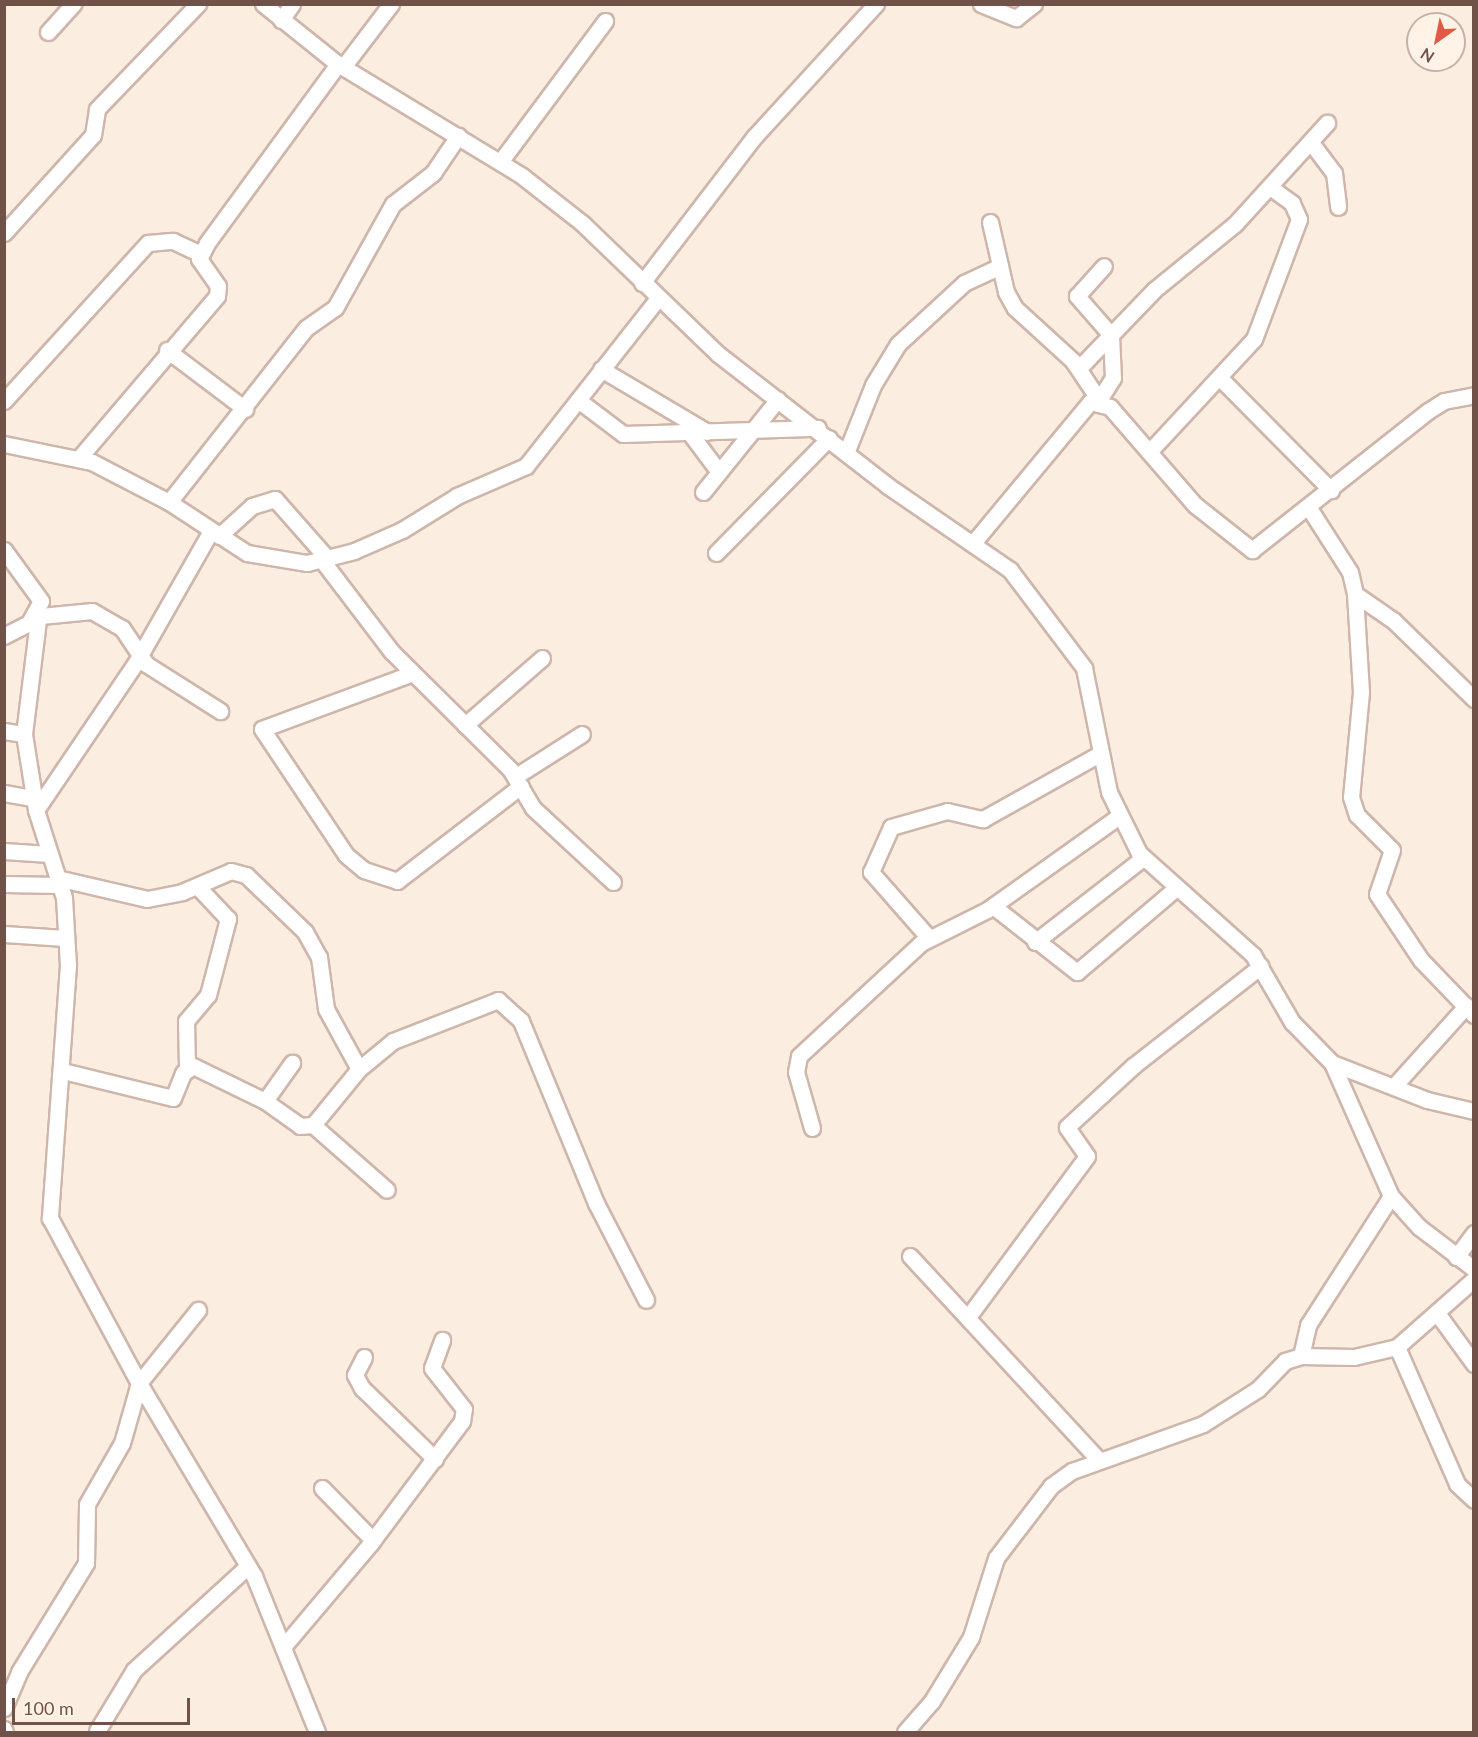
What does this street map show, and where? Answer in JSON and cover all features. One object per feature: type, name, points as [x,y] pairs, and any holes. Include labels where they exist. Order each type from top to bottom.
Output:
[{"type":"street","points":[[48,32],[73,4]]},
{"type":"street","points":[[4,233],[93,135],[97,109],[198,4]]},
{"type":"street","points":[[263,4],[340,66],[500,162],[582,223],[658,298],[778,399],[846,453],[972,543],[1024,585],[1084,668],[1101,753],[1118,817],[1143,858],[1261,966],[1292,1022],[1332,1063],[1391,1196],[1456,1257],[1473,1269]]},
{"type":"street","points":[[281,20],[292,4]]},
{"type":"street","points":[[79,458],[167,350],[219,291],[201,264],[201,254],[340,66],[391,4]]},
{"type":"street","points":[[642,282],[755,136],[876,4]]},
{"type":"street","points":[[981,4],[1016,18],[1034,4]]},
{"type":"street","points":[[500,162],[605,21]]},
{"type":"street","points":[[1079,368],[1111,335],[1271,188],[1312,144],[1327,123]]},
{"type":"street","points":[[169,502],[245,409],[306,328],[335,308],[393,204],[433,173],[458,136]]},
{"type":"street","points":[[1312,144],[1334,173],[1338,207]]},
{"type":"street","points":[[1149,452],[1254,339],[1299,219],[1292,203],[1271,188]]},
{"type":"street","points":[[990,222],[1000,266],[1016,309],[1079,368],[1099,400],[1149,452],[1195,505],[1252,550],[1309,508],[1428,411],[1444,401],[1473,395]]},
{"type":"street","points":[[4,401],[148,243],[173,241],[201,254]]},
{"type":"street","points":[[846,453],[873,385],[898,344],[964,283],[1000,266]]},
{"type":"street","points":[[972,543],[1070,421],[1099,400],[1113,378],[1111,335],[1077,296],[1104,266]]},
{"type":"street","points":[[4,444],[79,458],[169,502],[215,534],[265,559],[324,558],[402,530],[457,496],[526,466],[658,298]]},
{"type":"street","points":[[167,350],[245,409]]},
{"type":"street","points":[[601,369],[700,434],[720,472]]},
{"type":"street","points":[[1220,378],[1331,490]]},
{"type":"street","points":[[703,492],[778,399]]},
{"type":"street","points":[[578,400],[623,434],[700,434],[753,430],[823,433]]},
{"type":"street","points":[[716,553],[823,433]]},
{"type":"street","points":[[34,804],[140,655],[215,534],[252,506],[275,499],[413,673],[518,781],[539,816],[613,882]]},
{"type":"street","points":[[1309,508],[1350,572],[1355,594],[1361,692],[1351,797],[1357,815],[1385,837],[1392,850],[1380,900],[1421,960],[1470,1010],[1394,1086]]},
{"type":"street","points":[[4,550],[37,591],[40,614],[24,734],[34,804],[59,881],[65,939],[63,1071],[48,1190],[50,1218],[139,1383],[248,1566],[317,1732]]},
{"type":"street","points":[[1355,594],[1394,621],[1473,699]]},
{"type":"street","points":[[4,636],[40,614],[93,610],[122,628],[140,655],[220,711]]},
{"type":"street","points":[[465,725],[542,658]]},
{"type":"street","points":[[413,673],[262,729],[346,855],[364,870],[397,881],[518,781],[582,734]]},
{"type":"street","points":[[4,731],[24,734]]},
{"type":"street","points":[[929,938],[871,872],[891,827],[947,811],[983,819],[1101,753]]},
{"type":"street","points":[[4,793],[34,804]]},
{"type":"street","points":[[812,1128],[796,1072],[799,1056],[929,938],[993,906],[1118,817]]},
{"type":"street","points":[[4,851],[49,854]]},
{"type":"street","points":[[1035,942],[1143,858]]},
{"type":"street","points":[[4,884],[59,881],[147,899],[196,886],[231,871],[246,875],[305,932],[319,957],[326,1009],[359,1069]]},
{"type":"street","points":[[63,1071],[173,1098],[187,1068],[186,1021],[208,995],[228,919],[196,886]]},
{"type":"street","points":[[993,906],[1035,942],[1077,972],[1175,889]]},
{"type":"street","points":[[4,934],[65,939]]},
{"type":"street","points":[[968,1317],[1087,1156],[1067,1127],[1133,1066],[1261,966]]},
{"type":"street","points":[[187,1068],[202,1068],[265,1101],[300,1126],[312,1125],[359,1069],[393,1041],[429,1023],[481,1002],[498,999],[509,1006],[521,1021],[596,1203],[645,1300]]},
{"type":"street","points":[[1332,1063],[1473,1111]]},
{"type":"street","points":[[265,1101],[292,1064]]},
{"type":"street","points":[[312,1125],[387,1190]]},
{"type":"street","points":[[1301,1356],[1308,1325],[1391,1196]]},
{"type":"street","points":[[1456,1257],[1473,1233]]},
{"type":"street","points":[[910,1256],[1099,1460]]},
{"type":"street","points":[[905,1732],[959,1661],[996,1558],[1034,1503],[1072,1470],[1203,1424],[1258,1389],[1285,1361],[1301,1356],[1354,1357],[1397,1347],[1473,1279]]},
{"type":"street","points":[[4,1708],[19,1672],[86,1563],[87,1504],[122,1443],[139,1383],[198,1310]]},
{"type":"street","points":[[1437,1313],[1473,1364]]},
{"type":"street","points":[[283,1647],[373,1540],[435,1459],[464,1409],[432,1368],[442,1340]]},
{"type":"street","points":[[1397,1347],[1457,1484],[1473,1500]]},
{"type":"street","points":[[364,1357],[355,1375],[362,1388],[435,1459]]},
{"type":"street","points":[[322,1488],[373,1540]]},
{"type":"street","points":[[97,1731],[134,1670],[248,1566]]}]
